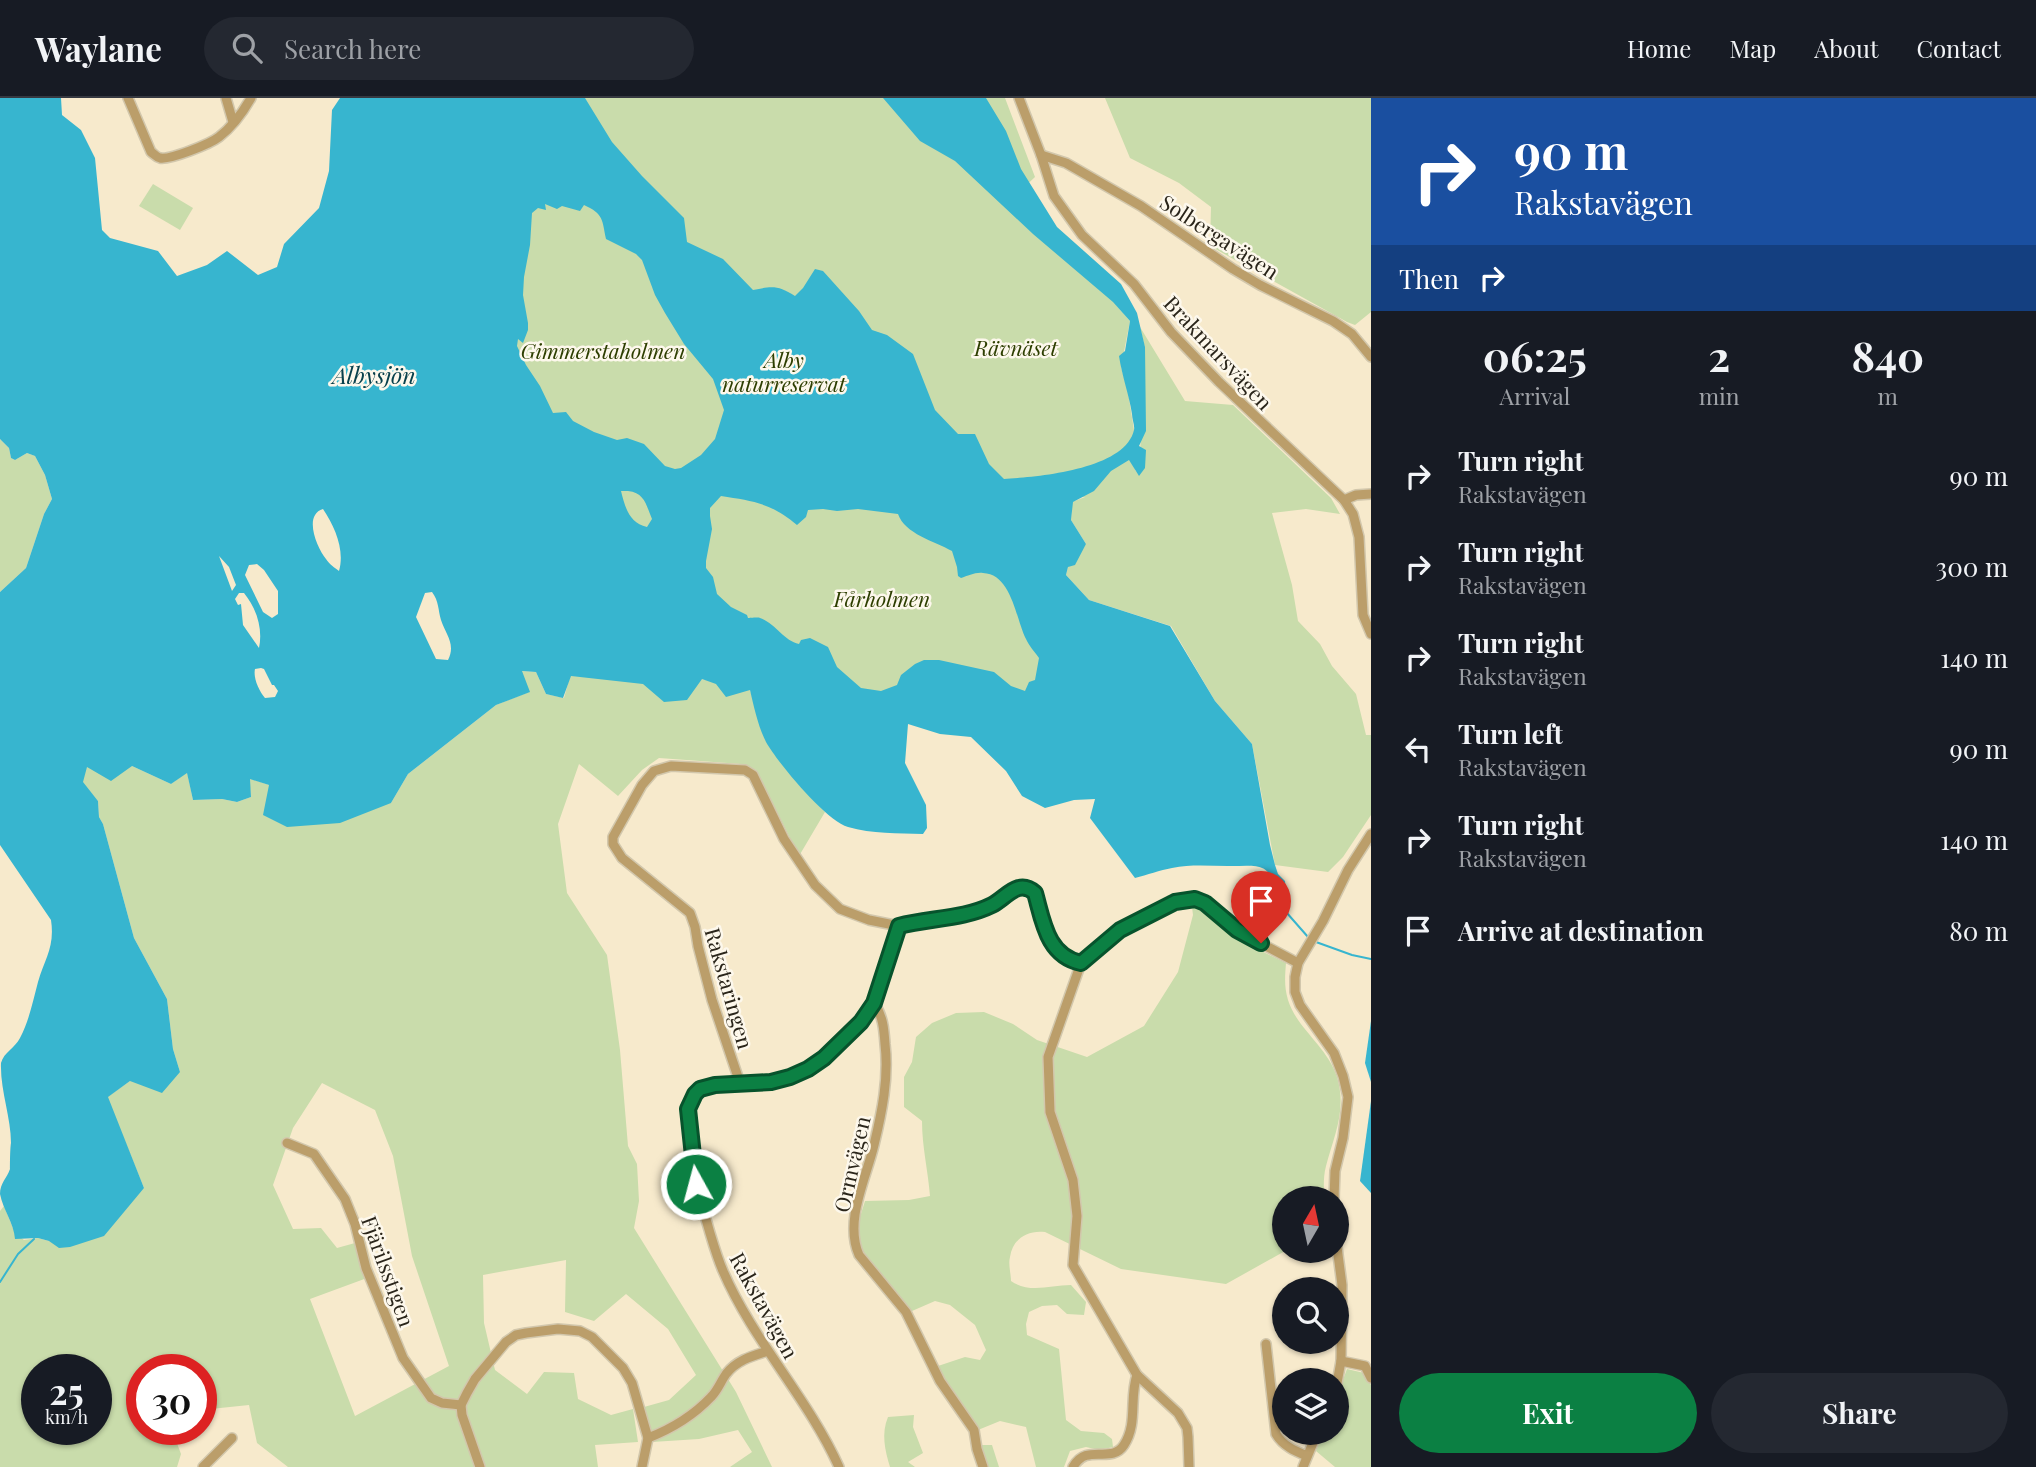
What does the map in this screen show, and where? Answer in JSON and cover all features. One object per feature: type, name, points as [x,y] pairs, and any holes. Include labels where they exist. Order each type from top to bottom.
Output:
[{"type":"street","points":[[128,98],[150,152],[158,158],[191,150],[218,138],[242,114],[251,98]]},
{"type":"street","points":[[226,98],[233,122]]},
{"type":"street","name":"Brakmarsvägen","points":[[1019,98],[1054,196],[1082,235],[1134,285],[1171,332],[1219,382],[1344,500],[1353,514],[1359,537],[1363,615],[1371,634]]},
{"type":"street","name":"Solbergavägen","points":[[1041,155],[1066,163],[1152,213],[1260,285],[1333,321],[1352,334],[1371,357]]},
{"type":"street","points":[[1344,500],[1356,495],[1371,494]]},
{"type":"street","name":"Rakstaringen","points":[[740,1083],[712,1000],[690,913],[622,858],[613,844],[618,825],[642,785],[654,771],[671,766],[745,770],[753,775],[784,839],[814,885],[840,909],[869,920],[899,926]]},
{"type":"street","points":[[1334,1186],[1348,1097],[1334,1053],[1300,1005],[1295,992],[1294,977],[1298,964],[1348,870],[1371,834]]},
{"type":"street","points":[[899,926],[970,912],[992,905],[1017,888],[1025,888],[1035,893],[1046,933],[1052,944],[1062,956],[1081,963]]},
{"type":"street","points":[[1189,1467],[1186,1428],[1178,1413],[1137,1375],[1073,1265],[1077,1216],[1073,1180],[1050,1112],[1048,1057],[1081,963],[1120,930],[1175,902],[1195,899],[1205,903],[1245,936],[1298,964]]},
{"type":"street","name":"Rakstavägen","points":[[839,1467],[723,1271],[696,1184],[688,1109],[700,1089],[715,1085],[771,1082],[790,1077],[808,1069],[841,1044],[874,1003],[899,926]]},
{"type":"street","name":"Ormvägen","points":[[874,1003],[880,1012],[887,1062],[884,1099],[853,1231],[855,1244],[859,1255],[906,1312],[940,1381],[974,1430],[983,1467]]},
{"type":"street","name":"Fjärilsstigen","points":[[287,1143],[314,1154],[345,1199],[355,1224],[366,1268],[403,1358],[431,1398],[442,1403],[461,1405]]},
{"type":"street","points":[[1339,1264],[1342,1285],[1340,1368]]},
{"type":"street","points":[[480,1467],[467,1434],[461,1405],[475,1379],[499,1349],[516,1335],[558,1329],[580,1331],[592,1337],[623,1368],[632,1383],[648,1438],[642,1467]]},
{"type":"street","points":[[1266,1344],[1276,1434],[1292,1450],[1307,1456]]},
{"type":"street","points":[[648,1438],[698,1410],[714,1395],[727,1373],[744,1358],[768,1351]]},
{"type":"street","points":[[1342,1361],[1365,1366],[1371,1378]]},
{"type":"street","points":[[1073,1467],[1079,1458],[1086,1454],[1114,1453],[1125,1444],[1132,1426],[1134,1382],[1137,1375]]},
{"type":"street","points":[[203,1467],[232,1438]]},
{"type":"street","points":[[1304,1467],[1312,1445]]},
{"type":"green space","name":"Alby naturreservat","points":[[390,98],[1005,98],[1035,177],[1014,197],[1115,289],[1116,305],[1130,321],[1121,367],[1134,430],[1135,470],[1139,475],[1145,348],[1140,327],[1185,401],[1233,405],[1331,498],[1340,514],[1306,509],[1272,513],[1292,585],[1298,621],[1320,644],[1332,666],[1356,694],[1366,735],[1371,735],[1371,815],[1343,857],[1328,872],[1275,865],[1252,744],[1215,701],[1171,626],[1089,600],[1066,575],[1068,567],[1086,544],[1071,520],[1072,502],[1085,497],[1027,496],[1130,736],[828,699],[332,259]]},
{"type":"green space","points":[[1105,98],[1371,98],[1371,312],[1355,325],[1347,322],[1210,246],[1211,207],[1179,183],[1130,158]]},
{"type":"green space","points":[[153,184],[193,208],[180,230],[139,206]]},
{"type":"green space","points":[[0,439],[15,460],[27,453],[35,456],[45,475],[52,499],[44,514],[26,568],[0,592]]},
{"type":"green space","points":[[521,671],[536,672],[546,694],[564,698],[570,676],[702,679],[750,690],[766,741],[800,786],[825,812],[799,856],[756,770],[741,764],[659,758],[642,770],[618,796],[579,764],[558,824],[567,893],[607,955],[620,1050],[628,1146],[637,1164],[639,1201],[634,1228],[736,1392],[772,1467],[730,1467],[752,1452],[738,1430],[699,1439],[652,1442],[644,1407],[669,1400],[696,1375],[668,1329],[626,1294],[594,1321],[565,1312],[566,1260],[483,1275],[484,1323],[495,1370],[527,1394],[544,1372],[574,1373],[578,1399],[611,1415],[633,1409],[638,1442],[595,1445],[598,1467],[288,1467],[257,1443],[249,1405],[217,1408],[217,1354],[126,1354],[126,1445],[178,1445],[181,1454],[177,1467],[0,1467],[0,1211],[4,1206],[15,1233],[24,1240],[38,1238],[49,1241],[144,1188],[107,1097],[130,1081],[180,1072],[173,1049],[167,999],[134,938],[99,817],[98,801],[82,782],[85,763],[132,766],[171,784],[187,772],[193,800],[222,799],[237,802],[251,797],[249,778],[269,785],[391,803],[408,774],[496,705],[529,692]],"holes":[[[322,1083],[375,1110],[393,1156],[412,1256],[449,1366],[355,1416],[310,1299],[367,1278],[355,1243],[337,1248],[321,1228],[293,1229],[273,1185],[293,1128]]]},
{"type":"green space","points":[[1192,907],[1203,909],[1237,939],[1286,963],[1286,991],[1292,1010],[1326,1056],[1340,1089],[1340,1112],[1325,1170],[1324,1186],[1272,1186],[1272,1258],[1226,1284],[1121,1269],[1045,1232],[1033,1232],[1018,1240],[1009,1260],[1011,1281],[1033,1288],[1071,1285],[1086,1302],[1084,1315],[1067,1314],[1057,1305],[1042,1306],[1029,1312],[1027,1335],[1059,1349],[1066,1420],[1081,1431],[1104,1433],[1112,1439],[1113,1447],[1099,1450],[1086,1447],[1070,1451],[1064,1467],[1036,1467],[1026,1427],[1000,1421],[978,1430],[944,1383],[938,1366],[965,1357],[980,1360],[986,1350],[975,1325],[950,1305],[935,1301],[912,1311],[859,1250],[855,1233],[865,1201],[909,1200],[930,1196],[922,1121],[904,1107],[904,1077],[912,1062],[916,1037],[932,1023],[956,1013],[984,1012],[1013,1024],[1037,1040],[1087,1057],[1144,1026],[1178,972],[1193,915]]},
{"type":"green space","points":[[1349,1369],[1364,1373],[1371,1385],[1371,1467],[1335,1467],[1316,1451],[1318,1445],[1349,1445]]},
{"type":"green space","points":[[914,1415],[913,1427],[923,1453],[908,1462],[915,1467],[890,1467],[884,1436],[888,1417]]},
{"type":"green space","points":[[979,1445],[992,1445],[999,1467],[985,1467]]},
{"type":"water","name":"Albysjön","points":[[0,98],[61,98],[62,115],[81,130],[95,158],[102,230],[110,238],[158,251],[177,276],[207,265],[227,251],[258,275],[277,267],[284,244],[319,208],[329,171],[332,110],[340,98],[585,98],[612,142],[684,218],[687,242],[723,259],[753,290],[775,287],[795,296],[815,269],[823,271],[859,311],[872,330],[887,335],[913,354],[935,410],[958,434],[975,434],[989,464],[1004,479],[1057,473],[1097,463],[1127,444],[1134,430],[1119,356],[1125,351],[1130,321],[1113,302],[1033,234],[955,161],[920,141],[883,98],[986,98],[1006,131],[1021,169],[1057,227],[1121,284],[1137,313],[1145,347],[1146,431],[1139,446],[1146,450],[1145,468],[1139,476],[1129,460],[1111,471],[1094,491],[1073,502],[1071,520],[1086,544],[1075,565],[1068,567],[1066,575],[1089,600],[1170,626],[1215,701],[1252,744],[1270,845],[1278,874],[1285,881],[1286,892],[1278,897],[1282,903],[1275,906],[1269,887],[1272,884],[1271,876],[1256,866],[1186,866],[1135,878],[1090,818],[1095,799],[1074,800],[1045,808],[1022,796],[1006,771],[971,737],[940,734],[908,724],[905,763],[926,805],[927,828],[923,834],[876,832],[848,827],[815,803],[772,751],[761,730],[750,690],[726,697],[716,684],[702,679],[687,700],[664,702],[643,684],[571,676],[563,698],[546,694],[536,672],[522,671],[530,692],[496,705],[408,774],[391,803],[340,823],[287,827],[263,815],[269,785],[250,779],[251,797],[237,802],[222,799],[193,800],[187,773],[171,784],[132,766],[111,781],[87,767],[83,782],[98,801],[99,817],[134,938],[167,999],[173,1049],[180,1072],[162,1093],[130,1081],[108,1097],[144,1188],[104,1236],[59,1248],[38,1238],[15,1239],[0,1194],[10,1169],[11,1143],[1,1063],[18,1041],[26,1025],[49,952],[52,929],[51,920],[0,845],[0,592],[26,568],[44,514],[52,499],[45,475],[35,456],[27,453],[15,460],[0,439]],"holes":[[[545,204],[557,209],[562,206],[580,211],[584,205],[599,215],[606,239],[636,254],[642,260],[665,313],[684,344],[713,379],[724,410],[715,439],[701,455],[681,468],[665,466],[644,444],[627,438],[617,440],[594,432],[573,421],[566,412],[553,413],[526,365],[517,346],[518,339],[523,343],[528,330],[523,295],[524,277],[532,213],[538,208],[546,210]],[[621,491],[638,494],[652,519],[647,527],[636,522],[626,508]],[[721,496],[761,504],[779,512],[797,525],[806,517],[808,510],[858,509],[898,514],[913,532],[952,551],[958,576],[961,578],[983,573],[993,575],[1001,581],[1012,599],[1027,642],[1039,658],[1035,680],[1029,682],[1025,691],[1011,686],[994,672],[939,660],[924,660],[901,675],[897,685],[881,691],[861,688],[837,667],[828,647],[810,638],[801,640],[799,644],[794,642],[765,620],[748,618],[717,594],[713,577],[706,568],[712,529],[710,508]],[[323,509],[331,523],[340,547],[339,571],[327,561],[319,547],[314,532],[317,512]],[[219,556],[229,567],[236,585],[232,591]],[[257,564],[264,570],[278,591],[278,614],[272,618],[263,612],[245,575],[249,565]],[[432,592],[451,649],[448,660],[436,659],[416,617],[425,593]],[[239,593],[244,593],[258,619],[259,648],[243,625],[241,604],[238,605],[235,599]],[[255,669],[264,669],[278,691],[275,697],[265,698],[255,676]]]},
{"type":"water","points":[[1371,1021],[1371,1082],[1365,1063]]},
{"type":"water","points":[[1371,1101],[1371,1193],[1360,1181]]},
{"type":"waterway","points":[[1279,904],[1308,937]]},
{"type":"waterway","points":[[1316,942],[1371,959]]},
{"type":"waterway","points":[[0,1282],[18,1254],[34,1239]]},
{"type":"route","points":[[696,1184],[688,1109],[695,1094],[700,1089],[715,1085],[771,1082],[790,1077],[824,1058],[841,1044],[874,1003],[899,926],[970,912],[992,905],[1017,888],[1025,888],[1035,893],[1046,933],[1052,944],[1062,956],[1081,963],[1120,930],[1175,902],[1195,899],[1205,903],[1245,936],[1261,943]]},
{"type":"park label","name":"Rävnäset","points":[[1016,347]]},
{"type":"park label","name":"Gimmerstaholmen","points":[[603,350]]},
{"type":"park label","name":"Fårholmen","points":[[882,598]]}]
